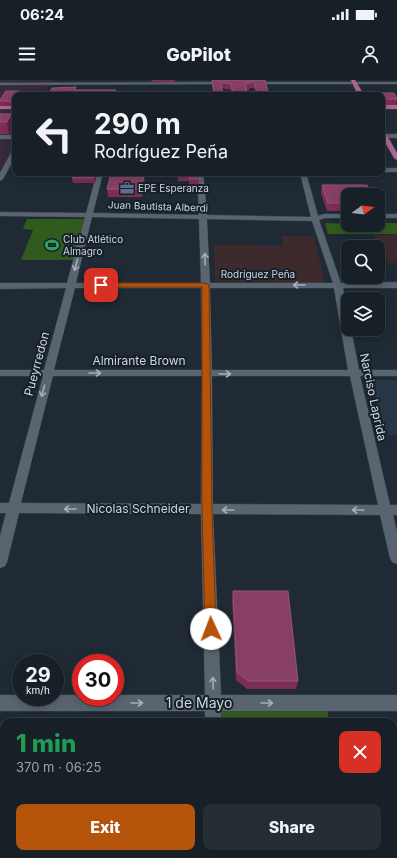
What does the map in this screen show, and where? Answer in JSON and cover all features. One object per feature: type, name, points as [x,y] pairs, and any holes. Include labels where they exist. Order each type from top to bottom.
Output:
[{"type":"main road","points":[[353,81],[359,92]]},
{"type":"main road","points":[[0,107],[12,107]]},
{"type":"main road","points":[[385,107],[397,107]]},
{"type":"main road","points":[[385,138],[397,158]]},
{"type":"street","points":[[245,83],[353,81],[397,83]]},
{"type":"street","points":[[48,89],[52,82]]},
{"type":"street","points":[[0,84],[52,82],[123,84],[237,83]]},
{"type":"street","points":[[275,82],[277,89]]},
{"type":"street","points":[[385,135],[397,136]]},
{"type":"street","points":[[0,137],[12,137]]},
{"type":"street","points":[[0,179],[2,171],[12,156]]},
{"type":"street","points":[[385,170],[397,170]]},
{"type":"street","name":"Pueyrredon","points":[[0,562],[6,508],[48,373],[99,176]]},
{"type":"street","points":[[200,176],[204,218],[207,374],[207,510],[213,718]]},
{"type":"street","name":"Narciso Laprida","points":[[304,176],[315,219],[338,285],[354,373],[391,510],[397,558]]},
{"type":"street","name":"Juan Bautista Alberdi","points":[[0,214],[90,214],[204,218],[315,219],[325,222],[341,222]]},
{"type":"street","name":"Juan Bautista Alberdi","points":[[315,219],[324,216],[341,216]]},
{"type":"street","points":[[385,216],[397,216]]},
{"type":"street","points":[[385,222],[397,222]]},
{"type":"street","name":"Rodríguez Peña","points":[[0,286],[397,285]]},
{"type":"street","name":"Almirante Brown","points":[[0,373],[397,373]]},
{"type":"street","name":"Nicolas Schneider","points":[[6,508],[391,510]]},
{"type":"street","name":"1 de Mayo","points":[[0,703],[213,704],[397,702]]},
{"type":"shaded area","points":[[0,80],[52,80],[46,92],[12,92],[12,156],[0,179]]},
{"type":"shaded area","points":[[373,235],[397,235],[397,263],[388,263],[385,257],[385,240],[375,240]]},
{"type":"shaded area","points":[[282,236],[314,236],[325,283],[215,282],[214,245],[283,246]]},
{"type":"shaded area","points":[[371,380],[397,380],[397,435],[387,435]]},
{"type":"green space","name":"Club Atlético Almagro","points":[[27,219],[85,219],[74,260],[21,260],[33,230],[23,229]]},
{"type":"green space","points":[[325,223],[341,224],[341,232],[385,232],[385,223],[397,223],[397,234],[328,234]]},
{"type":"green space","points":[[327,703],[329,718],[213,718],[213,704]]},
{"type":"building","points":[[212,80],[265,80],[268,92],[257,92],[254,82],[249,82],[250,83],[245,83],[247,92],[233,92],[231,84],[221,82],[223,92],[214,92]]},
{"type":"building","points":[[76,87],[75,90],[116,90],[115,92],[50,92],[52,88]]},
{"type":"building","points":[[6,91],[20,91],[12,92],[12,101],[0,100]]},
{"type":"building","points":[[385,93],[394,93],[397,99],[385,99]]},
{"type":"building","points":[[0,114],[11,114],[7,122],[0,122]]},
{"type":"building","points":[[73,176],[94,176],[94,178],[72,178]]},
{"type":"building","points":[[110,176],[144,176],[142,189],[107,189]]},
{"type":"building","points":[[189,176],[199,176],[199,179],[189,179]]},
{"type":"building","points":[[322,185],[367,185],[368,188],[341,188],[341,203],[328,203]]},
{"type":"building","points":[[233,591],[288,591],[298,681],[248,681],[237,672]]},
{"type":"place","name":"EPE Esperanza","points":[[127,188]]},
{"type":"place","name":"Club Atlético Almagro","points":[[52,245]]},
{"type":"route","points":[[101,285],[205,285],[207,374],[207,510],[211,629]]}]
